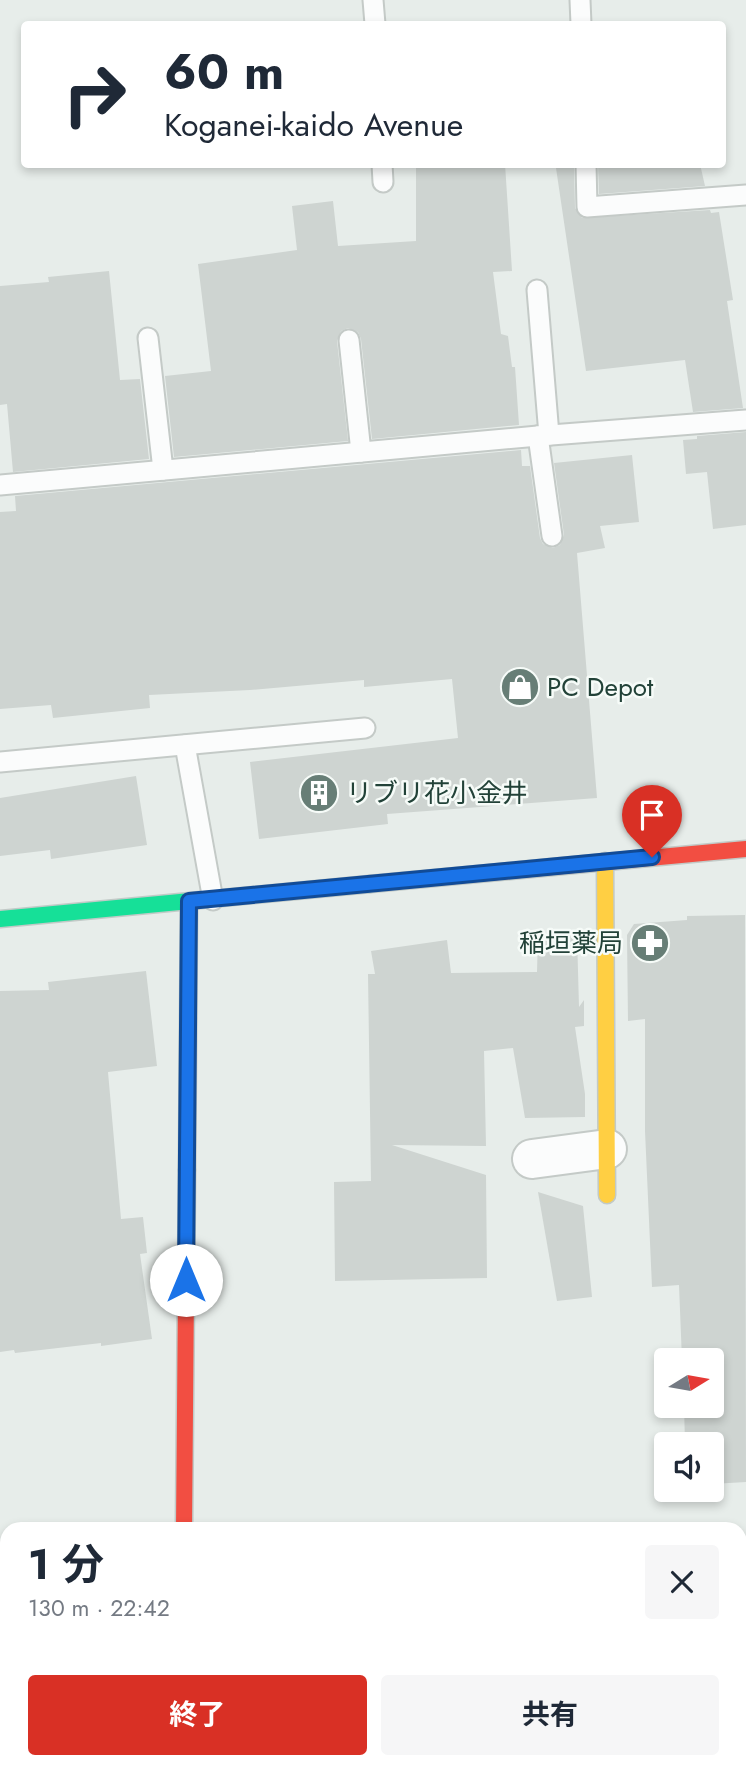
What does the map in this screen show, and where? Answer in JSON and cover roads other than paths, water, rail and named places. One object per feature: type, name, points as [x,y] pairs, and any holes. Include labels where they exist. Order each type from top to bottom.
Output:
[{"type":"street","points":[[0,919],[746,849]]},
{"type":"street","points":[[605,861],[607,1195]]},
{"type":"street","points":[[184,1522],[189,901]]},
{"type":"street","points":[[532,1159],[607,1149]]},
{"type":"lane","points":[[373,0],[375,21]]},
{"type":"lane","points":[[580,0],[581,21]]},
{"type":"lane","points":[[586,168],[587,207],[746,195]]},
{"type":"lane","points":[[537,290],[543,436],[552,536]]},
{"type":"lane","points":[[148,338],[163,470]]},
{"type":"lane","points":[[349,340],[361,452]]},
{"type":"lane","points":[[0,485],[746,420]]},
{"type":"lane","points":[[0,762],[365,728]]},
{"type":"lane","points":[[185,745],[213,900]]},
{"type":"place","name":"PC Depot","points":[[520,687]]},
{"type":"place","name":"リブリ花小金井","points":[[319,793]]},
{"type":"place","name":"稲垣薬局","points":[[650,943]]}]
